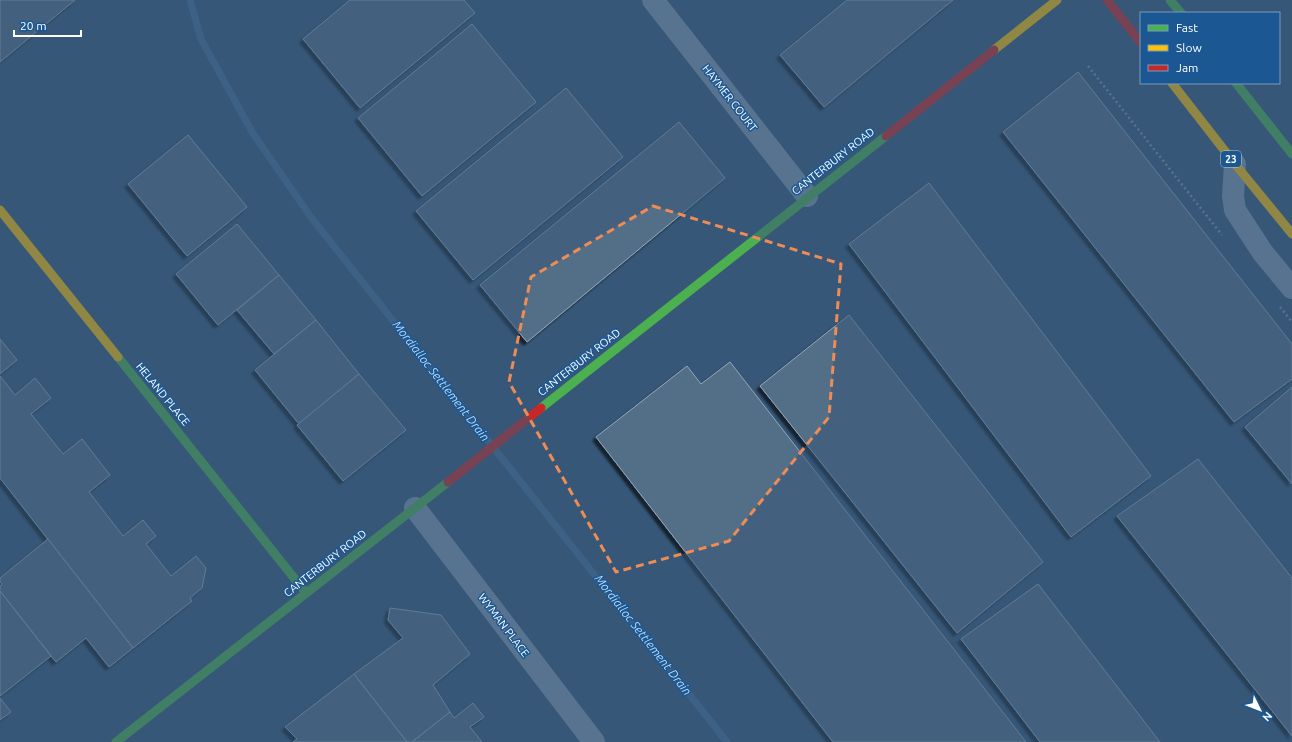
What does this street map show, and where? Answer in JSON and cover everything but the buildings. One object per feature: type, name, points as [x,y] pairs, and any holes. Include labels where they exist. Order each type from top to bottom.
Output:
[{"type":"street","name":"HAYMER COURT","points":[[652,0],[808,196]]},
{"type":"street","name":"CANTERBURY ROAD","points":[[116,742],[1057,0]]},
{"type":"street","points":[[1107,0],[1140,42]]},
{"type":"street","points":[[1170,0],[1179,12]]},
{"type":"street","name":"23","points":[[1173,84],[1292,234]]},
{"type":"street","points":[[1237,84],[1292,154]]},
{"type":"street","points":[[1235,164],[1233,196],[1235,210],[1263,253],[1292,288]]},
{"type":"street","name":"HELAND PLACE","points":[[0,210],[306,593]]},
{"type":"street","name":"WYMAN PLACE","points":[[414,508],[594,742]]},
{"type":"path","points":[[1088,66],[1222,235]]},
{"type":"path","points":[[1277,304],[1292,322]]},
{"type":"highlighted area","points":[[653,206],[841,264],[829,417],[729,541],[616,572],[509,382],[531,277]]},
{"type":"waterway","name":"Mordialloc Settlement Drain","points":[[190,0],[201,39],[252,132],[310,216],[727,742]]},
{"type":"traffic: fast","points":[[1170,0],[1180,12]]},
{"type":"traffic: fast","points":[[1237,84],[1292,154]]},
{"type":"traffic: fast","points":[[541,408],[886,136]]},
{"type":"traffic: fast","points":[[118,357],[306,593]]},
{"type":"traffic: fast","points":[[116,742],[448,482]]},
{"type":"traffic: slow","points":[[994,50],[1057,0]]},
{"type":"traffic: slow","points":[[1173,84],[1292,234]]},
{"type":"traffic: slow","points":[[0,210],[118,357]]},
{"type":"traffic: jam","points":[[1107,0],[1140,42]]},
{"type":"traffic: jam","points":[[886,136],[994,50]]},
{"type":"traffic: jam","points":[[448,482],[541,408]]}]
